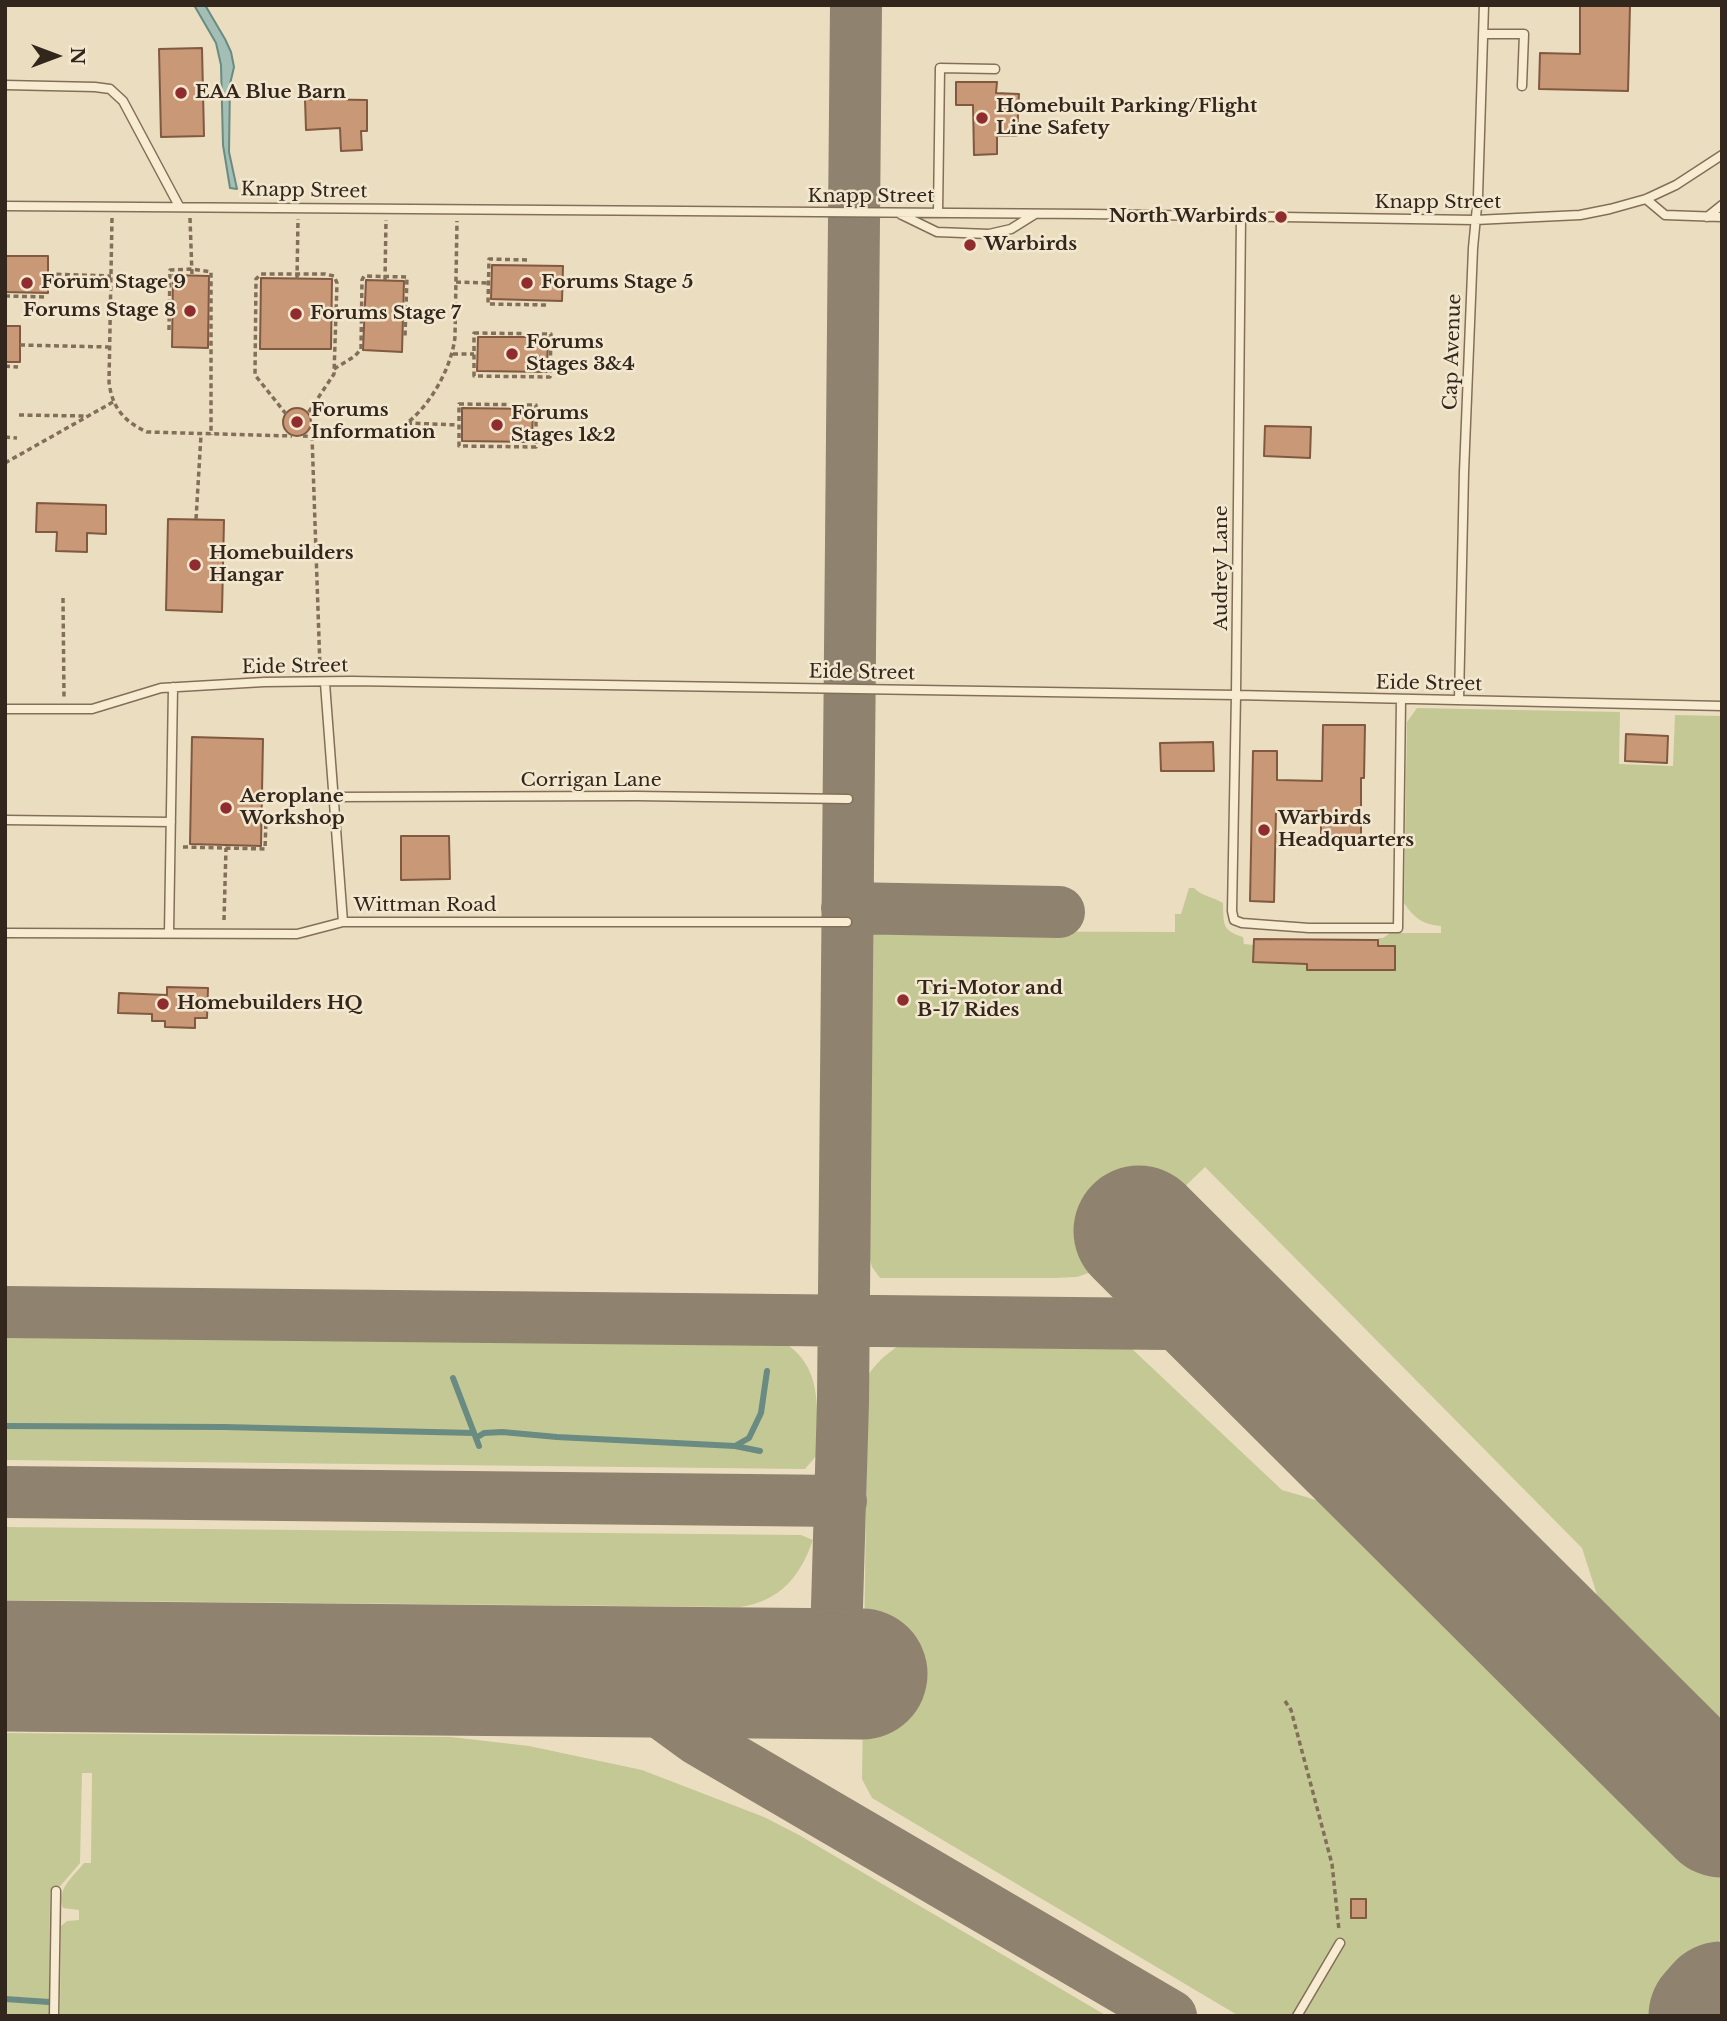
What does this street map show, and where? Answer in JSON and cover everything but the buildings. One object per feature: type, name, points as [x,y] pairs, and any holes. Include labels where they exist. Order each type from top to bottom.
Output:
[{"type":"lane","name":"Cap Avenue","points":[[1458,700],[1464,472],[1478,196],[1484,5]]},
{"type":"lane","points":[[1483,34],[1524,34],[1522,86]]},
{"type":"lane","points":[[938,213],[940,68],[995,69]]},
{"type":"lane","points":[[5,85],[110,89],[123,102],[179,206]]},
{"type":"lane","name":"Knapp Street","points":[[5,206],[189,205],[1037,213],[1475,220],[1580,215],[1610,209],[1646,199],[1676,185],[1722,155]]},
{"type":"lane","points":[[1646,199],[1665,215],[1722,217]]},
{"type":"lane","points":[[1707,217],[1722,205]]},
{"type":"lane","points":[[897,212],[937,232],[989,234],[1011,229],[1037,213]]},
{"type":"lane","name":"Audrey Lane","points":[[1241,216],[1232,911],[1238,922],[1309,928],[1398,928],[1401,699]]},
{"type":"lane","name":"Eide Street","points":[[5,709],[92,709],[161,688],[264,682],[1236,695],[1722,706]]},
{"type":"lane","points":[[325,683],[343,922]]},
{"type":"lane","points":[[169,933],[173,687]]},
{"type":"lane","name":"Corrigan Lane","points":[[333,797],[636,796],[848,799]]},
{"type":"lane","points":[[5,820],[171,822]]},
{"type":"lane","name":"Wittman Road","points":[[5,933],[297,934],[343,922],[847,922]]},
{"type":"lane","points":[[54,2016],[56,1891]]},
{"type":"lane","points":[[1297,2016],[1340,1943]]},
{"type":"path","points":[[189,205],[192,275]]},
{"type":"path","points":[[111,206],[109,382],[118,412],[131,425],[146,432],[292,436]]},
{"type":"path","points":[[297,276],[299,207]]},
{"type":"path","points":[[385,278],[386,208]]},
{"type":"path","points":[[303,436],[385,435],[404,423],[438,387],[453,354],[456,208]]},
{"type":"path","points":[[527,260],[489,260],[488,304],[546,305]]},
{"type":"path","points":[[169,330],[170,270],[211,272],[211,435]]},
{"type":"path","points":[[48,274],[111,276]]},
{"type":"path","points":[[286,414],[254,375],[257,279],[261,274],[334,276],[337,283],[334,374],[308,413]]},
{"type":"path","points":[[334,369],[361,349],[364,276],[407,277],[405,336]]},
{"type":"path","points":[[456,282],[488,283]]},
{"type":"path","points":[[5,296],[46,297]]},
{"type":"path","points":[[474,333],[551,334],[550,377],[474,376],[474,354],[474,333]]},
{"type":"path","points":[[20,345],[110,347]]},
{"type":"path","points":[[453,354],[474,354]]},
{"type":"path","points":[[5,366],[18,367]]},
{"type":"path","points":[[5,463],[113,402]]},
{"type":"path","points":[[459,404],[536,405],[536,447],[458,446],[458,425],[459,404]]},
{"type":"path","points":[[19,415],[88,416]]},
{"type":"path","points":[[404,423],[458,425]]},
{"type":"path","points":[[196,519],[201,435]]},
{"type":"path","points":[[312,436],[320,670],[325,683]]},
{"type":"path","points":[[5,437],[17,438]]},
{"type":"path","points":[[63,598],[64,709]]},
{"type":"path","points":[[170,846],[265,849],[266,818]]},
{"type":"path","points":[[224,933],[226,848]]},
{"type":"path","points":[[1285,1701],[1291,1710],[1332,1864],[1340,1943]]},
{"type":"green space","points":[[1417,708],[1620,712],[1619,764],[1673,766],[1675,715],[1722,716],[1722,1745],[1609,1632],[1582,1548],[1205,1167],[1100,1269],[1077,1277],[880,1278],[872,1267],[868,1252],[863,1191],[865,931],[1175,932],[1175,914],[1181,914],[1189,888],[1194,888],[1223,903],[1227,929],[1243,937],[1244,944],[1254,945],[1275,962],[1307,964],[1308,970],[1378,970],[1395,956],[1395,946],[1378,946],[1378,938],[1390,933],[1441,933],[1441,926],[1420,920],[1404,903],[1407,722]]},
{"type":"green space","points":[[5,1328],[772,1336],[789,1346],[810,1371],[817,1402],[817,1455],[805,1469],[5,1460]]},
{"type":"green space","points":[[916,1337],[1098,1338],[1116,1341],[1130,1347],[1282,1490],[1354,1511],[1722,1874],[1722,1937],[1657,2016],[1302,2016],[1343,1945],[1337,1941],[1292,2016],[1239,2016],[872,1798],[862,1779],[868,1375],[889,1353]]},
{"type":"green space","points":[[5,1527],[801,1535],[813,1540],[802,1565],[787,1585],[766,1599],[740,1607],[5,1600]]},
{"type":"green space","points":[[5,1733],[451,1737],[529,1746],[642,1770],[764,1817],[799,1835],[1107,2016],[60,2016],[61,1926],[67,1921],[79,1920],[79,1910],[63,1908],[62,1895],[67,1884],[84,1863],[91,1863],[92,1773],[82,1773],[80,1863],[57,1890],[50,1891],[49,2016],[5,2016]]},
{"type":"water","points":[[194,5],[205,5],[231,52],[234,67],[230,84],[229,152],[237,189],[230,188],[223,145],[221,65],[216,43]]},
{"type":"waterway","points":[[476,1438],[484,1433],[502,1432],[735,1446],[749,1438],[761,1413],[767,1371]]},
{"type":"waterway","points":[[453,1378],[479,1446]]},
{"type":"waterway","points":[[5,1426],[224,1427],[474,1433]]},
{"type":"waterway","points":[[735,1446],[760,1451]]},
{"type":"waterway","points":[[5,1999],[49,2002]]},
{"type":"taxiway","points":[[835,1674],[843,1402],[856,5]]},
{"type":"taxiway","points":[[847,908],[1059,912]]},
{"type":"taxiway","points":[[5,1312],[1169,1324],[1224,1327],[1261,1352]]},
{"type":"taxiway","points":[[5,1492],[841,1501]]},
{"type":"taxiway","points":[[605,1672],[697,1739],[1171,2016]]},
{"type":"runway","points":[[1139,1231],[1722,1812]]},
{"type":"runway","points":[[5,1666],[862,1674]]},
{"type":"runway","points":[[1714,2016],[1722,2007]]},
{"type":"place","name":"EAA Blue Barn","points":[[181,93]]},
{"type":"place","name":"Homebuilt Parking/Flight Line Safety","points":[[982,118]]},
{"type":"place","name":"North Warbirds","points":[[1281,217]]},
{"type":"place","name":"Warbirds","points":[[970,245]]},
{"type":"place","name":"Forum Stage 9","points":[[27,283]]},
{"type":"place","name":"Forums Stage 5","points":[[527,283]]},
{"type":"place","name":"Forums Stage 8","points":[[190,311]]},
{"type":"place","name":"Forums Stage 7","points":[[296,314]]},
{"type":"place","name":"Forums Stages 3&4","points":[[512,354]]},
{"type":"place","name":"Forums Information","points":[[297,422]]},
{"type":"place","name":"Forums Stages 1&2","points":[[497,425]]},
{"type":"place","name":"Homebuilders Hangar","points":[[195,565]]},
{"type":"place","name":"Aeroplane Workshop","points":[[226,808]]},
{"type":"place","name":"Warbirds Headquarters","points":[[1264,830]]},
{"type":"place","name":"Tri-Motor and B-17 Rides","points":[[903,1000]]},
{"type":"place","name":"Homebuilders HQ","points":[[163,1004]]}]
